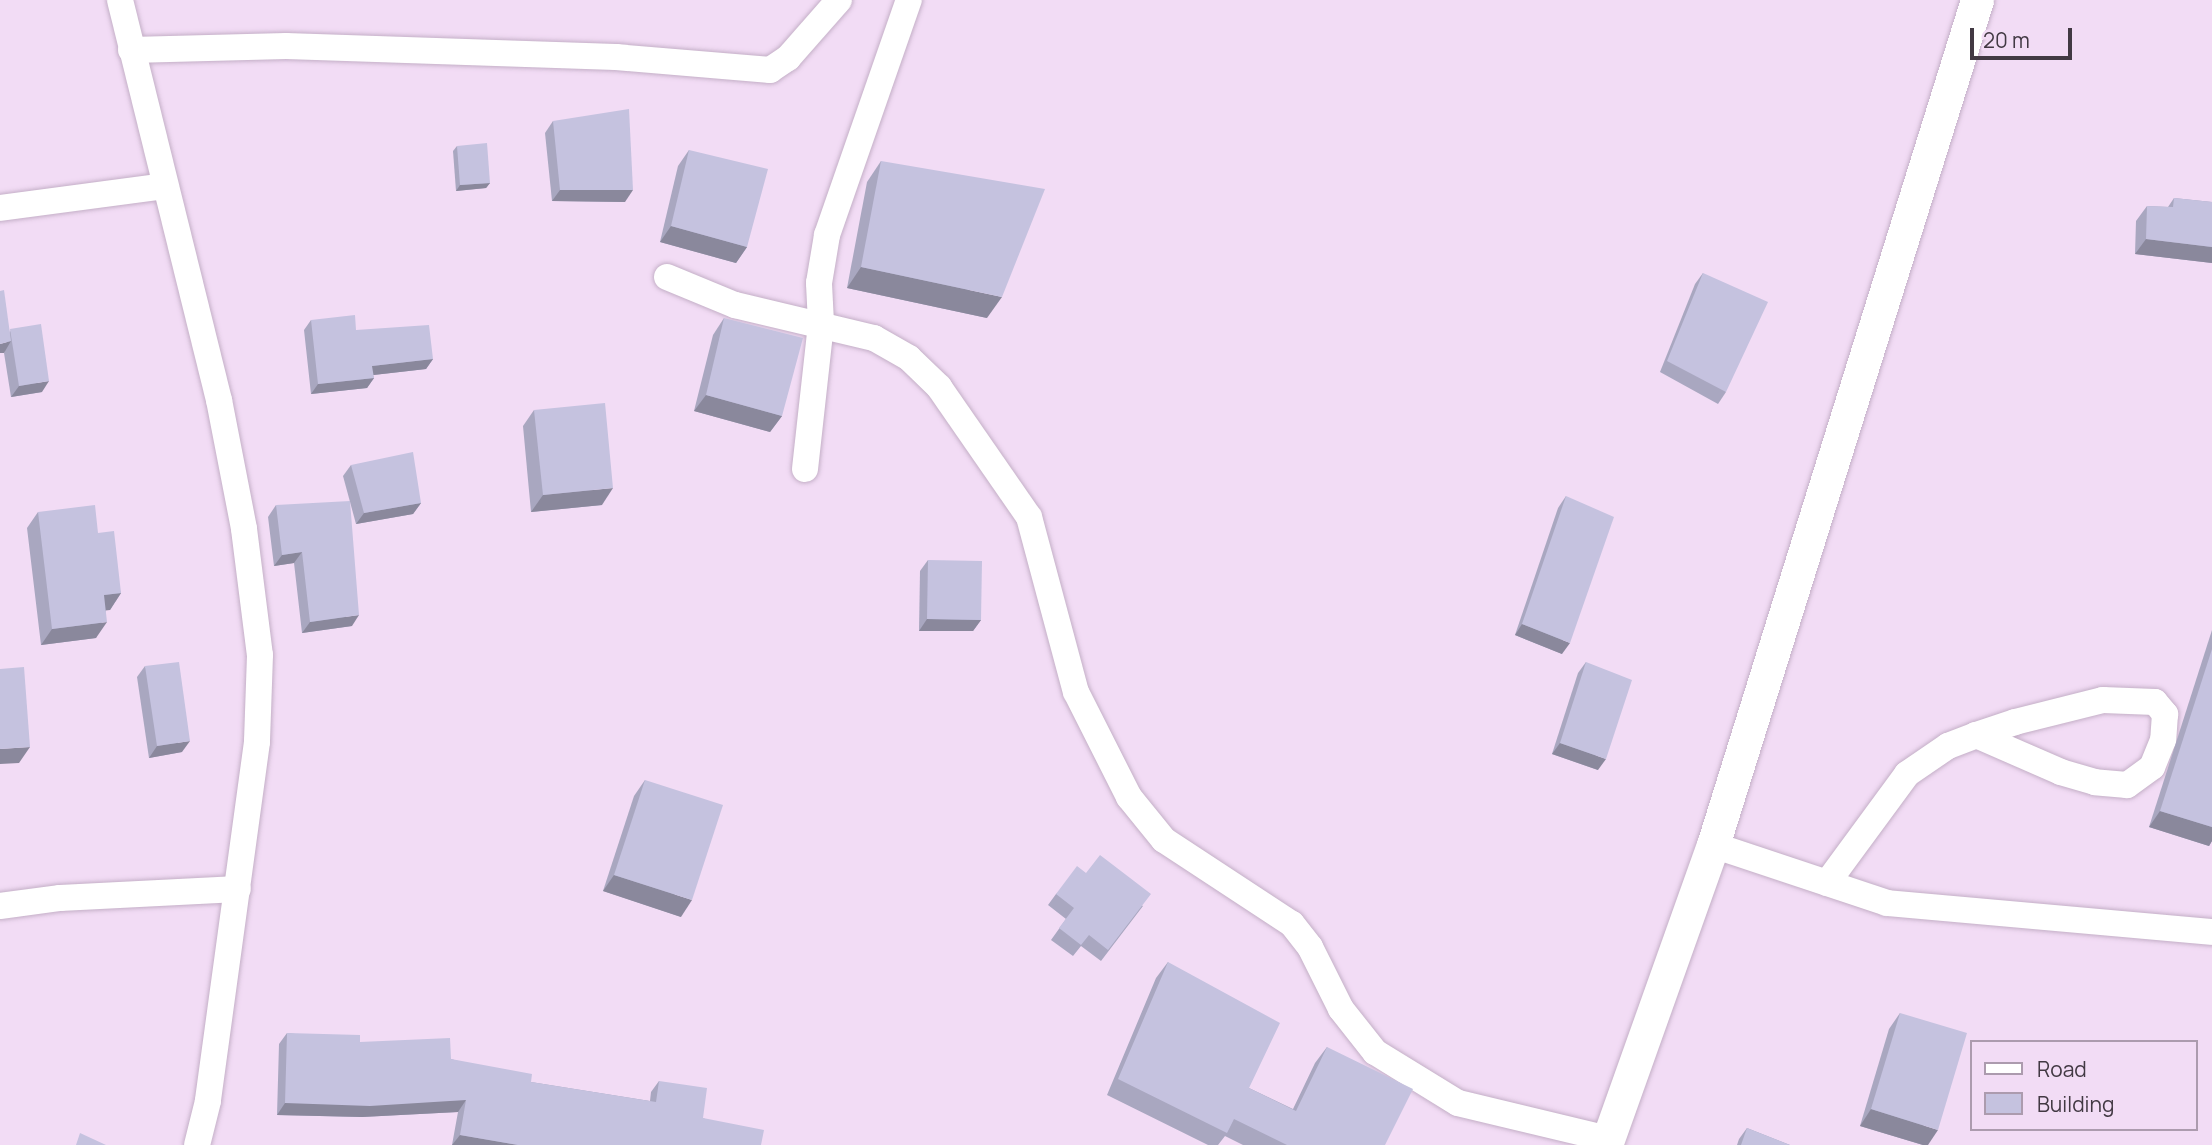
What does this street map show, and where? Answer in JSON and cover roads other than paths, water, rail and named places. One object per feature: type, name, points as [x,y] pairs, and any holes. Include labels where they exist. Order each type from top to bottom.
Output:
[{"type":"street","points":[[120,0],[219,400],[244,529],[260,655],[257,742],[238,889],[197,1145]]},
{"type":"street","points":[[131,50],[286,46],[616,57],[770,70],[788,58],[839,0]]},
{"type":"street","points":[[805,469],[821,323],[819,283],[827,235],[909,0]]},
{"type":"street","points":[[667,277],[736,305],[821,323],[874,338],[909,358],[939,387],[1021,506],[1049,583],[1076,692],[1129,797],[1164,840],[1292,924],[1310,947],[1341,1009],[1375,1052],[1458,1103],[1607,1142],[1713,845],[1978,0]]},
{"type":"street","points":[[0,208],[165,186]]},
{"type":"street","points":[[1828,883],[1907,774],[1948,746],[1976,735],[2103,700],[2155,702],[2165,714],[2163,740],[2152,767],[2127,785],[2095,782],[2061,772],[1976,735]]},
{"type":"street","points":[[1713,845],[1887,903],[2212,932]]},
{"type":"street","points":[[0,906],[60,898],[238,889]]}]
